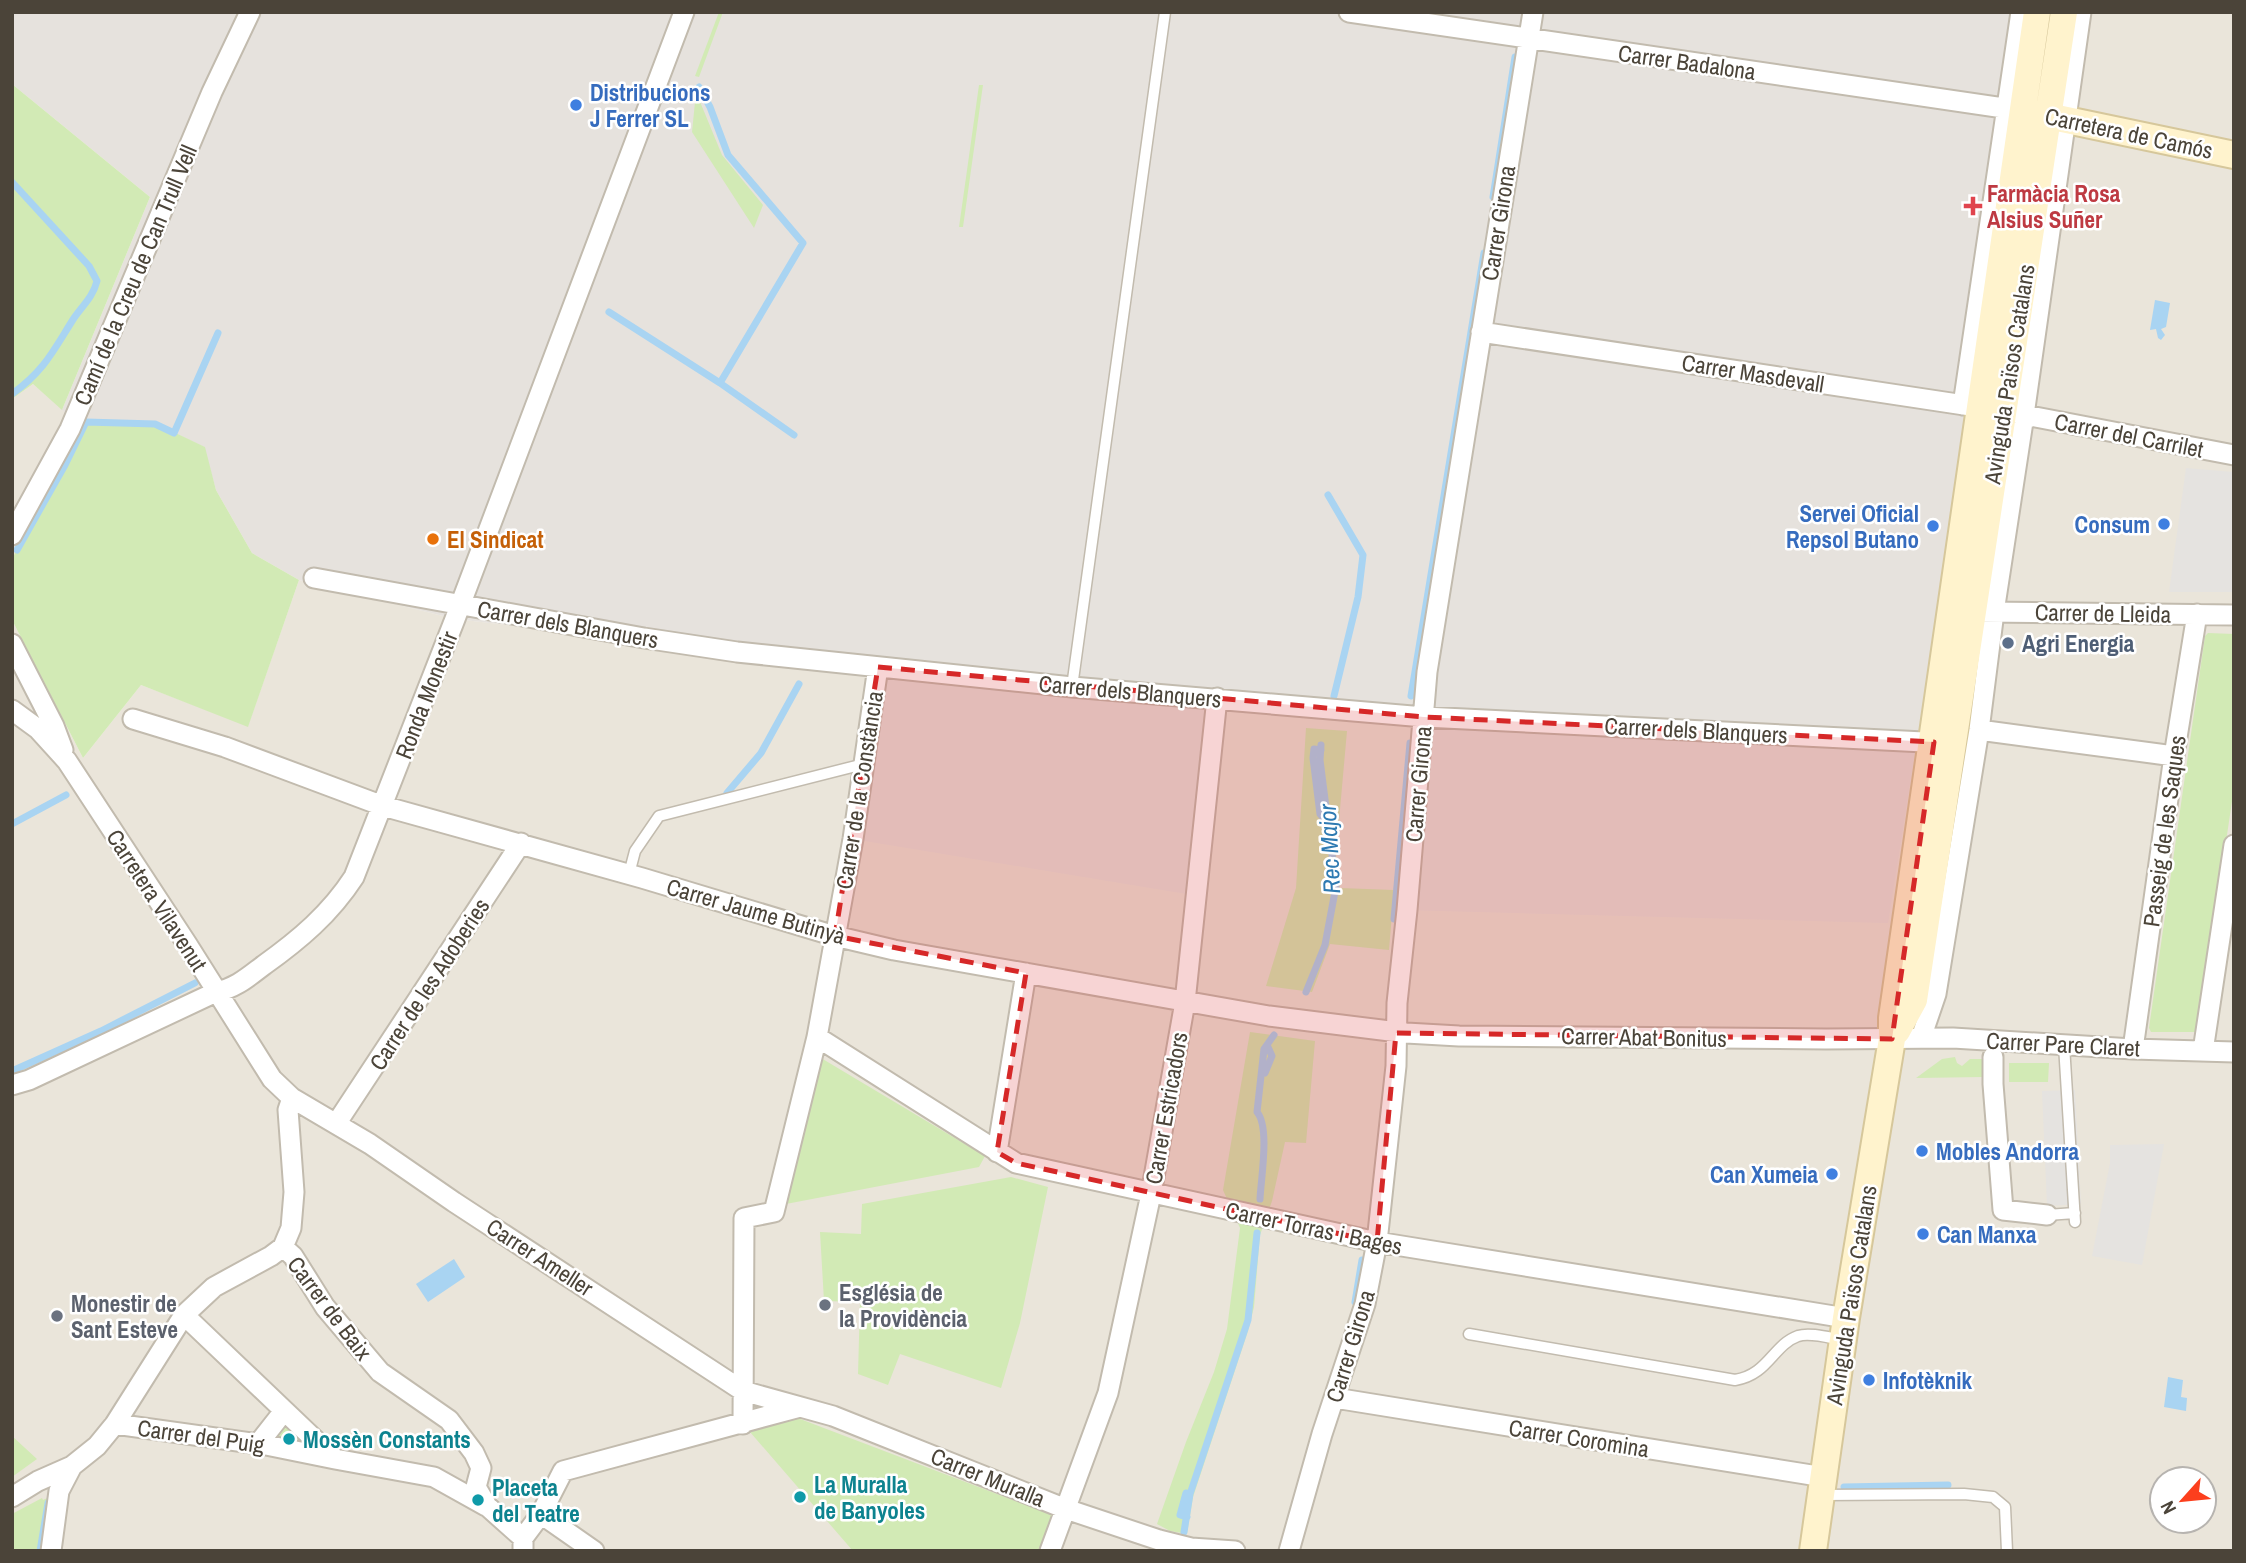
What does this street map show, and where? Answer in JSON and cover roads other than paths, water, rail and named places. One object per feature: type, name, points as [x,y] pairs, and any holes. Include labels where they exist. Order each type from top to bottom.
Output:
[{"type":"main road","name":"Avinguda Països Catalans","points":[[1813,1551],[1845,1329],[1892,1039],[1892,1018],[1919,833],[1983,612],[1993,410],[2035,114],[2037,12]]},
{"type":"main road","name":"Avinguda Països Catalans","points":[[2035,114],[2064,12]]},
{"type":"main road","name":"Carretera de Camós","points":[[2035,114],[2234,155]]},
{"type":"main road","name":"Avinguda Països Catalans","points":[[1892,1039],[1914,1000],[1943,743],[1962,534],[1993,410]]},
{"type":"street","name":"Camí de la Creu de Can Trull Vell","points":[[12,535],[70,429],[212,92],[250,12]]},
{"type":"street","name":"Ronda Monestir","points":[[12,1085],[29,1080],[216,992],[232,989],[293,944],[337,902],[354,877],[684,12]]},
{"type":"street","name":"Carrer Badalona","points":[[1349,12],[2035,114]]},
{"type":"street","name":"Carrer Girona","points":[[1289,1551],[1322,1434],[1365,1304],[1377,1242],[1396,1066],[1397,1003],[1427,672],[1533,12]]},
{"type":"street","name":"Avinguda Països Catalans","points":[[2021,12],[2035,114]]},
{"type":"street","points":[[1993,410],[2035,114],[2081,12]]},
{"type":"street","name":"Carrer Masdevall","points":[[1481,332],[1993,410]]},
{"type":"street","name":"Carrer del Carrilet","points":[[1993,410],[2234,455]]},
{"type":"street","name":"Avinguda Països Catalans","points":[[1962,534],[1969,549],[1964,594],[1983,612]]},
{"type":"street","name":"Carrer dels Blanquers","points":[[314,578],[711,648],[1072,687],[1424,716],[1943,743]]},
{"type":"street","points":[[1921,1038],[1936,994],[1979,730],[1983,612]]},
{"type":"street","name":"Carrer de Lleida","points":[[1983,612],[2234,615]]},
{"type":"street","name":"Passeig de les Saques","points":[[2133,1049],[2197,614]]},
{"type":"street","points":[[12,644],[54,726],[67,761]]},
{"type":"street","name":"Carrer de la Constància","points":[[743,1391],[744,1219],[774,1212],[817,1037],[878,667]]},
{"type":"street","name":"Carrer Estricadors","points":[[1050,1551],[1108,1394],[1151,1194],[1185,1002],[1216,698]]},
{"type":"street","name":"Carretera Vilavenut","points":[[12,710],[38,729],[67,761],[272,1079],[292,1098],[336,1124]]},
{"type":"street","name":"Carrer Jaume Butinyà","points":[[132,719],[225,747],[383,806],[629,874],[835,936],[894,950],[1185,1002],[1269,1016],[1396,1031]]},
{"type":"street","points":[[1979,730],[2174,756]]},
{"type":"street","name":"Avinguda Països Catalans","points":[[1919,833],[1923,865],[1906,990],[1921,1038]]},
{"type":"street","name":"Carrer de les Adoberies","points":[[336,1124],[521,844]]},
{"type":"street","points":[[2203,1051],[2234,845]]},
{"type":"street","points":[[996,1152],[1026,974]]},
{"type":"street","name":"Carrer Abat Bonitus","points":[[1396,1031],[1459,1035],[1892,1039]]},
{"type":"street","name":"Carrer Torras i Bages","points":[[817,1037],[1016,1163],[1377,1242],[1845,1329]]},
{"type":"street","name":"Carrer Pare Claret","points":[[1892,1039],[1953,1038],[2234,1052]]},
{"type":"street","points":[[1993,1057],[2003,1210],[2047,1215]]},
{"type":"street","name":"Carrer de Baix","points":[[292,1098],[288,1110],[294,1192],[290,1228],[283,1247],[293,1256],[325,1307],[380,1372],[449,1420],[481,1468],[476,1487],[486,1506]]},
{"type":"street","name":"Carrer Ameller","points":[[336,1124],[743,1391]]},
{"type":"street","points":[[12,1497],[38,1481],[72,1466],[97,1446],[115,1424],[184,1315],[214,1287],[283,1247]]},
{"type":"street","points":[[184,1315],[335,1459]]},
{"type":"street","points":[[743,1391],[743,1423]]},
{"type":"street","name":"Carrer Muralla","points":[[743,1391],[834,1416],[1066,1509],[1159,1540],[1191,1548],[1235,1551]]},
{"type":"street","name":"Carrer Coromina","points":[[1335,1398],[1822,1486]]},
{"type":"street","points":[[486,1506],[523,1544],[563,1471],[800,1407]]},
{"type":"street","points":[[258,1444],[284,1411]]},
{"type":"street","name":"Carrer del Puig","points":[[115,1424],[258,1444],[434,1477],[486,1506]]},
{"type":"street","points":[[51,1551],[59,1491],[72,1466]]},
{"type":"street","points":[[541,1514],[594,1551]]},
{"type":"lane","points":[[1072,687],[1166,12]]},
{"type":"lane","points":[[629,874],[635,851],[659,816],[864,764]]},
{"type":"lane","points":[[2047,1215],[2075,1218],[2064,1045]]},
{"type":"lane","points":[[1469,1334],[1735,1380],[1754,1375],[1789,1341],[1800,1335],[1845,1329]]},
{"type":"lane","points":[[1822,1486],[1993,1497],[2005,1507],[2007,1551]]},
{"type":"water","points":[[2155,300],[2170,303],[2166,327],[2161,329],[2165,335],[2161,340],[2156,329],[2150,330]]},
{"type":"water","points":[[454,1259],[465,1277],[428,1302],[416,1284]]},
{"type":"water","points":[[2168,1377],[2183,1380],[2181,1397],[2187,1398],[2186,1411],[2164,1407]]},
{"type":"waterway","points":[[1493,197],[1515,57]]},
{"type":"waterway","points":[[699,87],[710,107],[728,155],[803,243],[720,383],[794,435]]},
{"type":"waterway","points":[[12,182],[89,266],[97,281],[48,359],[33,377],[12,394]]},
{"type":"waterway","points":[[1411,696],[1484,253]]},
{"type":"waterway","points":[[609,312],[720,383]]},
{"type":"waterway","points":[[17,550],[86,422],[155,424],[174,433],[218,333]]},
{"type":"waterway","name":"Rec Major","points":[[1328,495],[1363,555],[1358,597],[1334,696]]},
{"type":"waterway","points":[[727,793],[761,753],[799,684]]},
{"type":"waterway","points":[[1394,919],[1410,743]]},
{"type":"waterway","name":"Rec Major","points":[[1306,992],[1325,945],[1336,886],[1320,760],[1321,745]]},
{"type":"waterway","points":[[1321,750],[1314,749],[1313,758],[1320,814],[1327,822]]},
{"type":"waterway","points":[[12,824],[66,795]]},
{"type":"waterway","points":[[12,1071],[101,1031],[195,983]]},
{"type":"waterway","name":"Rec Major","points":[[1260,1199],[1264,1141],[1261,1119],[1257,1112],[1264,1049],[1274,1035]]},
{"type":"waterway","points":[[1265,1073],[1272,1056],[1267,1045]]},
{"type":"waterway","name":"Rec Major","points":[[1184,1532],[1190,1494],[1248,1320],[1257,1233]]},
{"type":"waterway","points":[[1355,1302],[1362,1260]]},
{"type":"waterway","points":[[1844,1487],[1948,1485]]},
{"type":"waterway","name":"Rec Major","points":[[1186,1493],[1180,1515],[1187,1517]]},
{"type":"waterway","points":[[40,1551],[48,1503]]},
{"type":"place","name":"Distribucions J Ferrer SL","points":[[576,105]]},
{"type":"place","name":"Farmàcia Rosa Alsius Suñer","points":[[1973,206]]},
{"type":"place","name":"Consum","points":[[2164,524]]},
{"type":"place","name":"Servei Oficial Repsol Butano","points":[[1933,526]]},
{"type":"place","name":"El Sindicat","points":[[433,539]]},
{"type":"place","name":"Agri Energia","points":[[2008,643]]},
{"type":"place","name":"Mobles Andorra","points":[[1922,1151]]},
{"type":"place","name":"Can Xumeia","points":[[1832,1174]]},
{"type":"place","name":"Can Manxa","points":[[1923,1234]]},
{"type":"place","name":"Església de la Providència","points":[[825,1305]]},
{"type":"place","name":"Monestir de Sant Esteve","points":[[57,1316]]},
{"type":"place","name":"Infotèknik","points":[[1869,1380]]},
{"type":"place","name":"Mossèn Constants","points":[[289,1439]]},
{"type":"place","name":"La Muralla de Banyoles","points":[[800,1497]]},
{"type":"place","name":"Placeta del Teatre","points":[[478,1500]]}]
